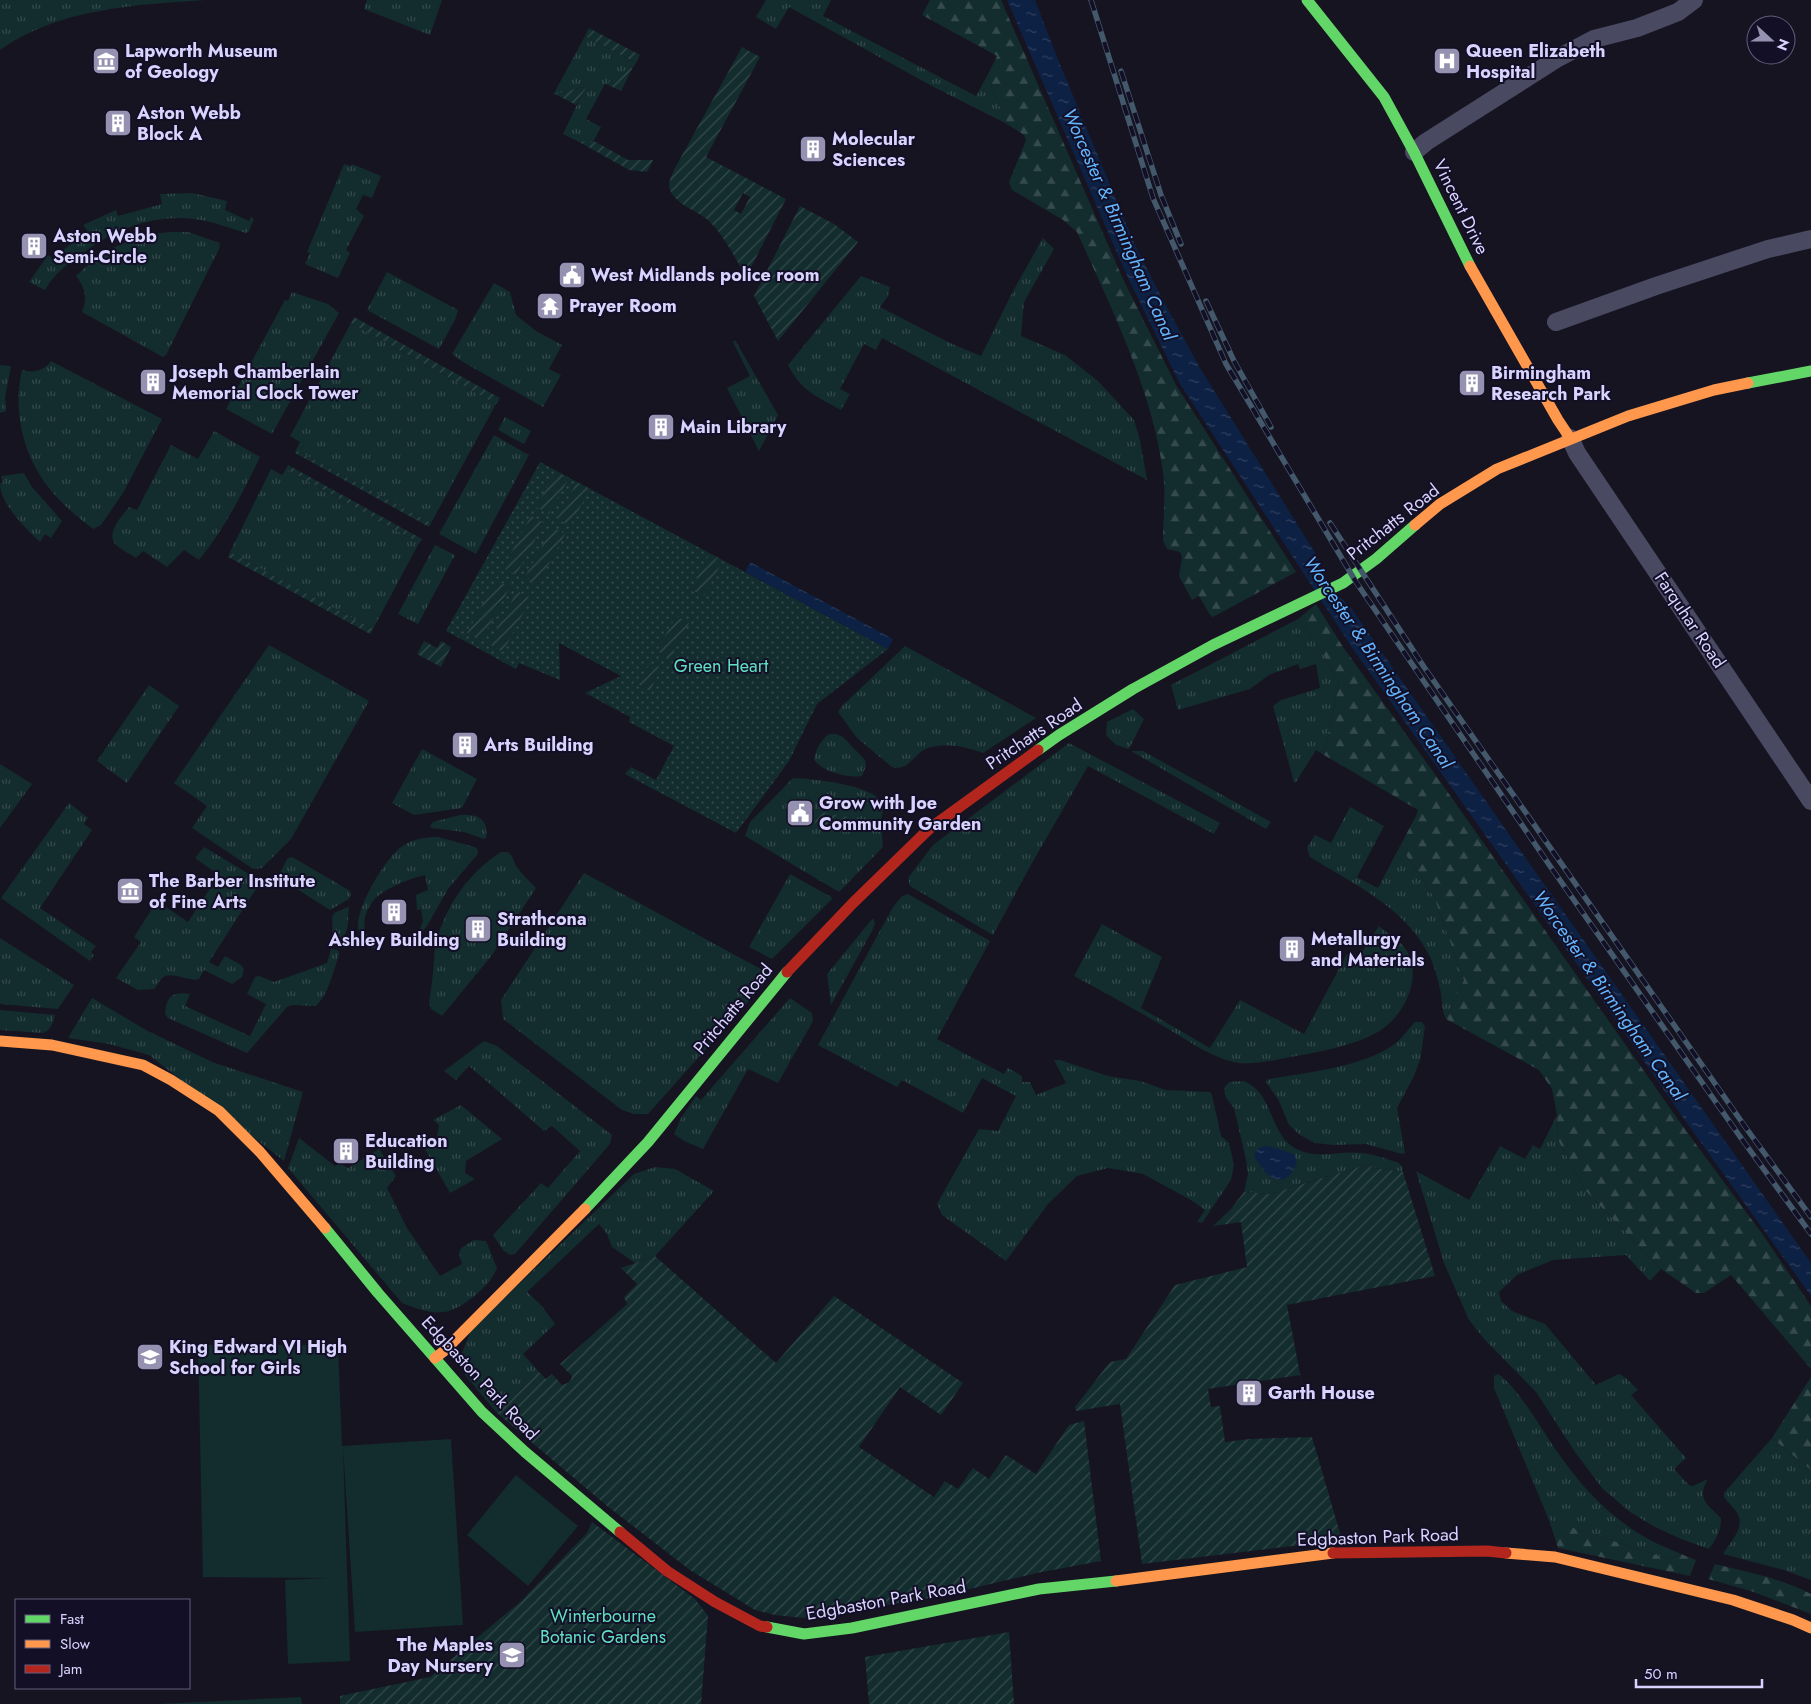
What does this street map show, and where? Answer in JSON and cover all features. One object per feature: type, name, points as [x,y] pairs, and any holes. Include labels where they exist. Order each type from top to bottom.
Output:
[{"type":"street","name":"Vincent Drive","points":[[1307,0],[1380,92],[1414,152],[1463,253],[1570,438]]},
{"type":"street","points":[[1414,152],[1426,142],[1558,58],[1594,39],[1637,28],[1678,12],[1694,0]]},
{"type":"street","points":[[1556,322],[1759,252],[1811,239]]},
{"type":"street","name":"Pritchatts Road","points":[[435,1358],[478,1317],[648,1142],[791,967],[868,888],[929,830],[1059,735],[1132,690],[1213,645],[1343,583],[1376,559],[1440,504],[1497,469],[1628,416],[1714,390],[1811,371]]},
{"type":"street","name":"Farquhar Road","points":[[1570,438],[1577,453],[1811,801]]},
{"type":"street","name":"Edgbaston Park Road","points":[[0,1041],[52,1045],[143,1065],[172,1080],[219,1111],[265,1158],[378,1293],[482,1412],[525,1452],[667,1571],[715,1602],[760,1626],[804,1634],[852,1628],[1039,1589],[1095,1584],[1330,1553],[1487,1550],[1555,1557],[1733,1600],[1811,1628]]},
{"type":"green space","points":[[0,0],[205,0],[125,7],[73,17],[47,25],[23,36],[0,50]]},
{"type":"green space","points":[[367,0],[442,0],[430,35],[364,9]]},
{"type":"green space","points":[[766,0],[831,0],[823,16],[976,96],[987,76],[1007,124],[930,85],[789,7],[776,29],[756,17]]},
{"type":"green space","points":[[930,0],[1001,0],[1123,279],[1176,385],[1296,572],[1213,617],[1199,596],[1192,600],[1179,576],[1182,557],[1180,552],[1167,549],[1163,541],[1164,480],[1158,441],[1140,380],[1116,319],[1077,232],[1063,220],[1012,190],[1009,182],[1026,140],[1024,135],[1007,124],[987,76],[997,56],[922,15]]},
{"type":"green space","points":[[589,28],[640,55],[636,63],[585,36]]},
{"type":"green space","points":[[585,36],[636,63],[633,67],[614,78],[608,85],[605,84],[586,119],[601,127],[593,142],[579,142],[563,134],[586,86],[553,95]]},
{"type":"green space","points":[[742,47],[760,57],[706,157],[786,199],[746,277],[715,227],[704,217],[682,204],[673,195],[669,185],[675,168]],"holes":[[[743,193],[750,197],[741,214],[734,210]]]},
{"type":"green space","points":[[633,67],[621,91],[608,85],[611,78]]},
{"type":"green space","points":[[587,86],[576,105],[555,94]]},
{"type":"green space","points":[[579,142],[596,142],[628,160],[653,160],[647,172],[629,170]]},
{"type":"green space","points":[[344,164],[351,166],[352,164],[381,176],[372,198],[363,195],[356,209],[364,216],[346,250],[350,253],[338,278],[305,264],[310,253],[307,252]]},
{"type":"green space","points":[[192,193],[227,201],[225,210],[249,221],[251,217],[254,219],[249,231],[246,233],[194,219],[179,218],[150,221],[122,230],[95,244],[61,270],[45,290],[29,282],[48,255],[53,259],[87,230],[83,225],[116,210],[118,216],[162,204],[160,194]]},
{"type":"green space","points":[[800,206],[834,224],[858,242],[778,341],[754,296]]},
{"type":"green space","points":[[169,232],[188,232],[220,243],[219,249],[166,355],[163,357],[82,312],[85,293],[76,276],[97,258],[118,245],[141,237]]},
{"type":"green space","points":[[1043,238],[1054,249],[1024,302],[1021,336],[1065,355],[1098,381],[1134,420],[1140,440],[1147,480],[882,338],[876,350],[864,344],[840,389],[850,394],[841,410],[804,387],[788,365],[861,276],[890,287],[888,296],[880,307],[950,343],[981,356],[1012,293]]},
{"type":"green space","points":[[387,272],[458,310],[455,320],[439,349],[367,310]]},
{"type":"green space","points":[[494,283],[510,292],[516,315],[536,331],[562,345],[549,369],[561,375],[543,407],[452,354]]},
{"type":"green space","points":[[292,292],[328,304],[339,313],[272,434],[226,409],[285,300],[288,301]]},
{"type":"green space","points":[[354,317],[500,398],[496,404],[351,323]]},
{"type":"green space","points":[[351,323],[496,404],[431,523],[296,450],[300,442],[290,436]]},
{"type":"green space","points":[[735,340],[778,415],[759,451],[727,388],[750,376],[733,342]]},
{"type":"green space","points":[[51,361],[162,419],[123,493],[101,525],[93,529],[62,503],[43,480],[28,450],[23,435],[19,403],[19,386],[22,370],[38,370],[45,367]]},
{"type":"green space","points":[[0,365],[11,366],[5,397],[6,411],[0,413]]},
{"type":"green space","points":[[505,417],[531,431],[524,444],[498,430]]},
{"type":"green space","points":[[214,431],[260,457],[225,523],[199,560],[184,550],[167,567],[143,551],[136,558],[117,546],[112,534],[116,524],[129,507],[137,510],[171,445],[198,459]]},
{"type":"green space","points":[[494,435],[529,455],[476,554],[439,534]]},
{"type":"green space","points":[[296,450],[431,523],[429,527],[295,453]]},
{"type":"green space","name":"Green Heart","points":[[540,462],[888,649],[817,704],[789,761],[736,833],[625,774],[631,767],[656,780],[674,746],[629,722],[630,717],[585,693],[621,676],[559,643],[560,680],[519,663],[516,669],[446,631]]},
{"type":"green space","points":[[288,465],[422,539],[419,543],[286,469]]},
{"type":"green space","points":[[271,469],[282,475],[286,469],[419,543],[373,629],[230,552]]},
{"type":"green space","points":[[556,471],[569,478],[549,514],[536,507]]},
{"type":"green space","points":[[24,473],[32,487],[62,521],[51,538],[45,534],[40,542],[15,515],[1,491],[0,484],[3,482],[1,476]]},
{"type":"green space","points":[[577,482],[590,489],[570,526],[557,519]]},
{"type":"green space","points":[[531,516],[544,523],[516,575],[503,568]]},
{"type":"green space","points":[[552,527],[565,534],[537,586],[524,579]]},
{"type":"green space","points":[[435,545],[455,555],[418,624],[398,614]]},
{"type":"green space","points":[[230,552],[373,629],[370,634],[228,557]]},
{"type":"green space","points":[[709,555],[722,562],[704,596],[691,590]]},
{"type":"green space","points":[[496,580],[510,587],[481,641],[467,633]]},
{"type":"green space","points":[[517,591],[531,598],[503,652],[489,644]]},
{"type":"green space","points":[[1316,604],[1343,647],[1442,784],[1684,1128],[1763,1235],[1811,1306],[1811,1369],[1731,1275],[1704,1293],[1696,1293],[1661,1269],[1586,1191],[1558,1140],[1557,1115],[1552,1089],[1539,1070],[1446,1019],[1464,980],[1434,897],[1400,846],[1418,810],[1324,755],[1339,684],[1323,654],[1298,619]]},
{"type":"green space","points":[[676,616],[689,623],[670,658],[657,651]]},
{"type":"green space","points":[[1298,619],[1323,654],[1339,684],[1324,755],[1316,750],[1296,782],[1294,782],[1273,706],[1281,700],[1320,688],[1316,664],[1300,669],[1298,664],[1269,675],[1250,689],[1178,710],[1171,685]]},
{"type":"green space","points":[[424,641],[437,648],[441,641],[451,647],[441,667],[417,654]]},
{"type":"green space","points":[[269,645],[369,701],[291,839],[262,868],[253,869],[192,828],[207,806],[174,783]]},
{"type":"green space","points":[[905,646],[1036,718],[983,753],[956,746],[935,746],[923,750],[903,767],[892,767],[857,738],[838,712]]},
{"type":"green space","points":[[650,663],[661,669],[650,691],[638,684]]},
{"type":"green space","points":[[149,685],[179,706],[127,783],[97,761]]},
{"type":"green space","points":[[1133,709],[1144,719],[1129,749],[1116,745],[1106,735],[1107,722]]},
{"type":"green space","points":[[829,734],[843,737],[865,760],[866,766],[862,776],[849,776],[829,771],[814,760],[823,739]]},
{"type":"green space","points":[[1069,743],[1220,823],[1214,834],[1088,766],[993,935],[910,886],[908,878],[933,845]]},
{"type":"green space","points":[[422,749],[477,779],[462,808],[414,815],[392,803]]},
{"type":"green space","points":[[1131,751],[1143,751],[1271,822],[1266,829]]},
{"type":"green space","points":[[0,764],[32,784],[0,828]]},
{"type":"green space","points":[[793,778],[828,781],[855,787],[878,797],[884,804],[881,820],[883,847],[839,892],[745,836],[750,822]]},
{"type":"green space","points":[[69,803],[88,818],[84,824],[92,830],[40,908],[96,946],[91,952],[94,955],[90,961],[1,898]]},
{"type":"green space","points":[[1350,807],[1384,826],[1357,877],[1378,888],[1400,846],[1434,897],[1464,980],[1446,1019],[1434,967],[1418,936],[1391,909],[1376,898],[1310,857],[1307,848],[1315,835],[1331,843]]},
{"type":"green space","points":[[816,811],[848,817],[846,832],[831,831],[815,825]]},
{"type":"green space","points":[[460,815],[472,815],[481,819],[486,826],[486,838],[464,832],[432,828],[430,826],[433,822]]},
{"type":"green space","points":[[428,837],[438,837],[477,848],[477,855],[448,889],[427,926],[416,939],[423,921],[421,909],[417,910],[416,895],[428,890],[425,875],[400,883],[374,899],[368,908],[364,925],[368,937],[381,949],[368,948],[359,934],[359,919],[367,896],[380,872],[394,853],[405,844]]},
{"type":"green space","points":[[204,847],[254,877],[258,882],[256,889],[209,962],[218,967],[225,956],[241,965],[244,969],[242,977],[232,984],[204,970],[199,979],[170,975],[162,978],[154,989],[138,990],[116,978],[141,942],[134,937],[157,901],[188,922],[219,875],[195,858]]},
{"type":"green space","name":"Strathcona Building","points":[[501,852],[508,852],[510,854],[516,866],[536,888],[492,955],[442,1016],[431,1009],[429,1003],[435,945],[438,936],[446,915],[465,884]]},
{"type":"green space","points":[[291,857],[350,891],[349,899],[330,910],[278,877],[287,859]]},
{"type":"green space","points":[[584,873],[772,975],[648,1114],[634,1114],[622,1110],[503,1019],[501,1000]]},
{"type":"green space","points":[[790,874],[833,898],[772,959],[749,947]]},
{"type":"green space","points":[[908,894],[990,941],[937,1039],[1004,1074],[1008,1068],[1022,1076],[1022,1082],[1030,1082],[1036,1095],[1066,1083],[1054,1060],[1060,1060],[1108,1076],[1140,1081],[1166,1090],[1210,1092],[1221,1136],[1229,1143],[1234,1165],[1231,1180],[1202,1223],[1197,1222],[1205,1210],[1191,1200],[1143,1174],[1108,1168],[1077,1176],[1048,1204],[1006,1261],[942,1215],[937,1204],[979,1129],[998,1131],[1016,1096],[982,1078],[963,1113],[902,1080],[897,1087],[818,1045],[893,907],[902,896]]},
{"type":"green space","points":[[348,907],[346,932],[341,938],[333,939],[332,918],[334,913]]},
{"type":"green space","points":[[873,918],[875,923],[872,931],[831,1005],[827,974]]},
{"type":"green space","points":[[1102,924],[1162,957],[1141,1008],[1210,1048],[1240,1000],[1304,1034],[1347,954],[1354,958],[1361,953],[1379,926],[1405,948],[1411,959],[1412,984],[1408,997],[1394,1019],[1374,1034],[1365,1038],[1333,1048],[1277,1060],[1254,1063],[1234,1062],[1217,1057],[1201,1049],[1074,976]]},
{"type":"green space","points":[[0,938],[74,985],[58,1009],[0,1004]]},
{"type":"green space","points":[[331,949],[337,950],[339,955],[330,982],[316,1006],[293,1005],[287,1007],[247,1053],[168,1018],[165,1014],[167,1003],[171,996],[179,993],[190,994],[185,1006],[250,1036],[266,1004],[247,994],[255,977],[259,976],[274,982],[327,963]]},
{"type":"green space","points":[[92,998],[146,1030],[212,1062],[303,1092],[284,1161],[149,1055],[109,1044],[68,1038]]},
{"type":"green space","points":[[790,998],[812,1013],[813,1021],[778,1083],[748,1069],[703,1149],[684,1141],[674,1134],[681,1118],[696,1096],[701,1100]]},
{"type":"green space","points":[[0,1010],[55,1015],[50,1028],[43,1033],[0,1030]]},
{"type":"green space","points":[[1415,1022],[1422,1022],[1425,1027],[1420,1060],[1414,1076],[1397,1108],[1405,1153],[1402,1154],[1366,1144],[1333,1145],[1315,1143],[1300,1135],[1289,1125],[1279,1101],[1266,1082],[1268,1079],[1336,1067],[1371,1057],[1397,1042]]},
{"type":"green space","points":[[484,1041],[497,1046],[612,1135],[610,1144],[515,1254],[510,1255],[503,1250],[493,1235],[541,1183],[548,1188],[580,1151],[552,1126],[544,1131],[469,1066],[456,1080],[444,1071]]},
{"type":"green space","points":[[1244,1081],[1261,1094],[1279,1131],[1293,1147],[1301,1151],[1318,1154],[1352,1152],[1371,1154],[1399,1163],[1403,1172],[1362,1166],[1269,1194],[1244,1192],[1248,1174],[1246,1160],[1234,1108],[1226,1098],[1224,1088],[1229,1082]]},
{"type":"green space","points":[[461,1105],[502,1139],[466,1161],[465,1173],[475,1179],[450,1193],[425,1149],[437,1137],[439,1125],[433,1120]]},
{"type":"green space","points":[[1557,1115],[1558,1140],[1586,1191],[1661,1269],[1650,1281],[1626,1255],[1553,1260],[1517,1275],[1499,1292],[1501,1301],[1512,1311],[1545,1324],[1596,1385],[1619,1374],[1638,1390],[1631,1395],[1686,1458],[1674,1469],[1689,1485],[1693,1486],[1708,1479],[1703,1496],[1708,1505],[1721,1518],[1718,1535],[1709,1549],[1653,1526],[1630,1512],[1602,1488],[1575,1452],[1536,1392],[1485,1340],[1469,1320],[1444,1263],[1416,1171],[1469,1200],[1500,1146],[1525,1159],[1533,1145],[1540,1149]]},
{"type":"green space","points":[[299,1138],[335,1166],[340,1163],[348,1168],[379,1149],[396,1176],[387,1188],[407,1228],[440,1276],[462,1264],[459,1254],[461,1248],[474,1240],[486,1241],[497,1268],[489,1282],[467,1302],[444,1312],[417,1309],[402,1303],[288,1168]]},
{"type":"green space","points":[[1362,1166],[1403,1172],[1435,1276],[1287,1305],[1312,1437],[1342,1540],[1142,1564],[1120,1404],[1076,1411],[1075,1407],[1110,1362],[1126,1359],[1175,1285],[1247,1267],[1241,1222],[1213,1226],[1231,1209],[1244,1192],[1269,1194]],"holes":[[[1300,1375],[1312,1437],[1249,1439],[1225,1442],[1220,1406],[1211,1407],[1208,1389]]]},
{"type":"green space","points":[[655,1167],[675,1169],[714,1191],[655,1256],[635,1263],[612,1247],[607,1234],[599,1224],[527,1292],[541,1305],[555,1324],[523,1354],[539,1372],[497,1413],[465,1375],[462,1353],[471,1330],[634,1174]]},
{"type":"green space","points":[[655,1256],[776,1363],[834,1296],[963,1383],[941,1415],[900,1387],[859,1447],[934,1497],[945,1481],[958,1489],[973,1468],[989,1479],[1006,1455],[1036,1474],[1069,1425],[1084,1421],[1101,1561],[1037,1573],[936,1597],[803,1618],[775,1615],[755,1610],[690,1570],[607,1506],[497,1413],[539,1372],[546,1379],[552,1374],[562,1385],[570,1381],[572,1376],[560,1364],[627,1304],[624,1297],[637,1284],[621,1268]]},
{"type":"green space","points":[[198,1345],[338,1345],[342,1446],[451,1439],[463,1625],[355,1632],[343,1448],[350,1661],[288,1664],[285,1580],[328,1578],[203,1577]]},
{"type":"green space","points":[[1498,1374],[1521,1398],[1565,1463],[1595,1498],[1630,1527],[1652,1541],[1681,1554],[1669,1559],[1549,1520],[1494,1388],[1494,1376]]},
{"type":"green space","points":[[1811,1377],[1811,1470],[1772,1438]]},
{"type":"green space","points":[[1772,1438],[1811,1470],[1811,1580],[1784,1570],[1723,1554],[1737,1532],[1740,1522],[1738,1514],[1724,1497],[1724,1493]]},
{"type":"green space","points":[[516,1475],[578,1526],[528,1586],[467,1535]]},
{"type":"green space","points":[[1549,1520],[1669,1559],[1681,1554],[1696,1560],[1690,1576],[1558,1548]]},
{"type":"green space","name":"Winterbourne Botanic Gardens","points":[[592,1522],[695,1599],[708,1616],[701,1704],[340,1704],[340,1696],[430,1677],[520,1602],[587,1533]]},
{"type":"green space","points":[[1715,1564],[1800,1588],[1811,1594],[1811,1614],[1751,1591],[1708,1579]]},
{"type":"green space","points":[[1009,1632],[1014,1704],[869,1704],[865,1657]]},
{"type":"green space","points":[[301,1697],[302,1704],[156,1704]]},
{"type":"water","name":"Worcester & Birmingham Canal","points":[[1007,0],[1035,0],[1134,243],[1200,368],[1317,556],[1330,584],[1351,608],[1811,1263],[1811,1296],[1351,646],[1180,384],[1128,278]]},
{"type":"water","points":[[750,562],[893,639],[888,649],[745,572]]},
{"type":"water","points":[[1265,1146],[1294,1154],[1297,1163],[1291,1174],[1280,1180],[1264,1171],[1254,1155],[1257,1149]]},
{"type":"railway","points":[[1091,0],[1153,198],[1226,364],[1356,582],[1550,866],[1741,1138],[1811,1234]]},
{"type":"railway","points":[[1121,71],[1161,195],[1181,244]]},
{"type":"railway","points":[[1206,301],[1234,361],[1271,427]]},
{"type":"railway","points":[[1330,523],[1424,667],[1746,1128],[1811,1217]]},
{"type":"traffic: fast","points":[[1307,0],[1384,97],[1414,152],[1470,266]]},
{"type":"traffic: fast","points":[[1748,383],[1811,371]]},
{"type":"traffic: fast","points":[[1038,750],[1133,689],[1213,645],[1343,583],[1376,559],[1415,525]]},
{"type":"traffic: fast","points":[[585,1209],[648,1142],[787,972]]},
{"type":"traffic: fast","points":[[325,1228],[378,1293],[482,1412],[525,1452],[620,1532]]},
{"type":"traffic: fast","points":[[767,1627],[804,1634],[852,1628],[1039,1589],[1116,1581]]},
{"type":"traffic: slow","points":[[1470,266],[1570,438]]},
{"type":"traffic: slow","points":[[1415,525],[1440,504],[1497,469],[1628,416],[1714,390],[1748,383]]},
{"type":"traffic: slow","points":[[0,1041],[52,1045],[143,1065],[171,1080],[219,1111],[260,1152],[325,1228]]},
{"type":"traffic: slow","points":[[435,1358],[585,1209]]},
{"type":"traffic: slow","points":[[1116,1581],[1333,1553]]},
{"type":"traffic: slow","points":[[1506,1553],[1555,1557],[1733,1600],[1811,1628]]},
{"type":"traffic: jam","points":[[787,972],[853,903],[929,829],[1038,750]]},
{"type":"traffic: jam","points":[[620,1532],[667,1571],[715,1602],[760,1626],[767,1627]]},
{"type":"traffic: jam","points":[[1333,1553],[1487,1551],[1506,1553]]},
{"type":"place","name":"Lapworth Museum of Geology","points":[[106,61]]},
{"type":"place","name":"Queen Elizabeth Hospital","points":[[1447,61]]},
{"type":"place","name":"Aston Webb Block A","points":[[118,123]]},
{"type":"place","name":"Molecular Sciences","points":[[813,149]]},
{"type":"place","name":"Aston Webb Semi-Circle","points":[[34,246]]},
{"type":"place","name":"West Midlands police room","points":[[572,275]]},
{"type":"place","name":"Prayer Room","points":[[550,306]]},
{"type":"place","name":"Joseph Chamberlain Memorial Clock Tower","points":[[153,382]]},
{"type":"place","name":"Birmingham Research Park","points":[[1472,383]]},
{"type":"place","name":"Main Library","points":[[661,427]]},
{"type":"place","name":"Arts Building","points":[[465,745]]},
{"type":"place","name":"Grow with Joe Community Garden","points":[[800,813]]},
{"type":"place","name":"The Barber Institute of Fine Arts","points":[[130,891]]},
{"type":"place","name":"Ashley Building","points":[[394,912]]},
{"type":"place","name":"Strathcona Building","points":[[478,929]]},
{"type":"place","name":"Metallurgy and Materials","points":[[1292,949]]},
{"type":"place","name":"Education Building","points":[[346,1151]]},
{"type":"place","name":"King Edward VI High School for Girls","points":[[150,1357]]},
{"type":"place","name":"Garth House","points":[[1249,1393]]},
{"type":"place","name":"The Maples Day Nursery","points":[[512,1655]]}]
